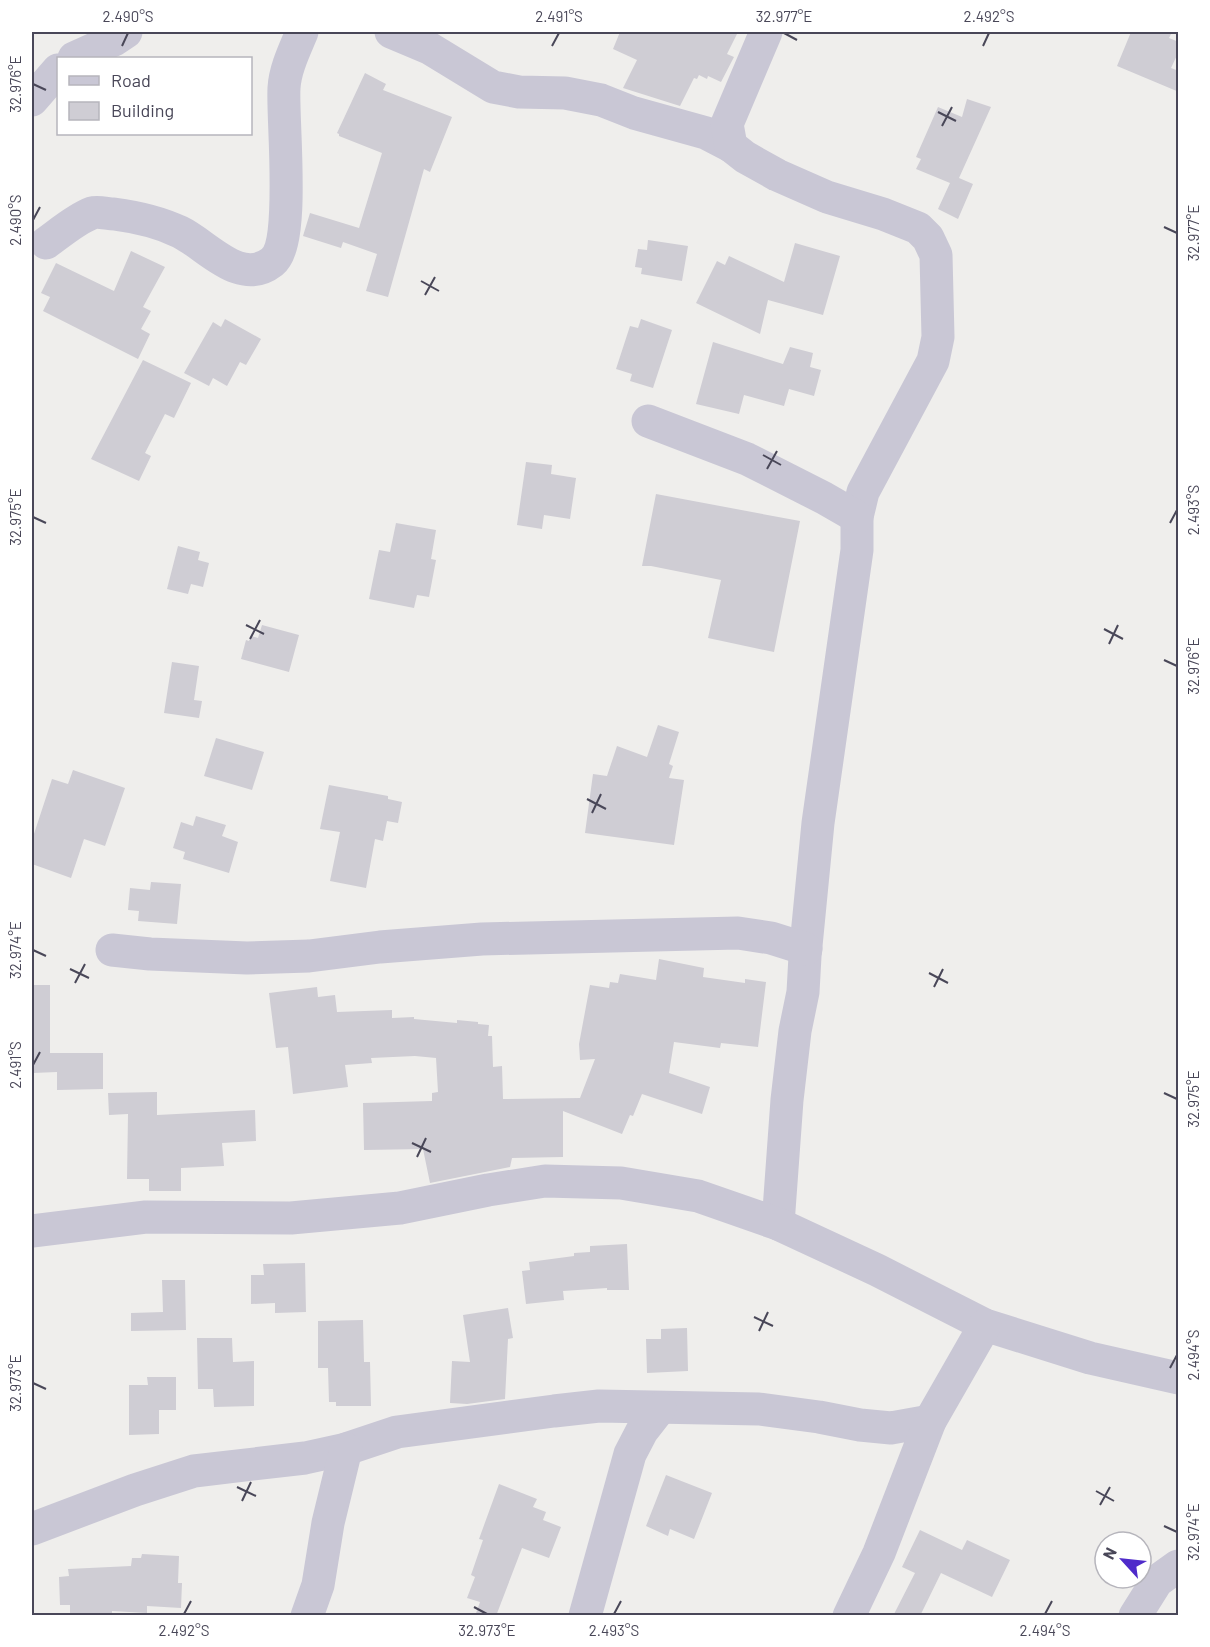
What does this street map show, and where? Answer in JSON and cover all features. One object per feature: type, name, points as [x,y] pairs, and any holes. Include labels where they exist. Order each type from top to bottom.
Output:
[{"type":"street","points":[[76,57],[126,32]]},
{"type":"street","points":[[46,243],[93,212],[124,215],[157,222],[183,233],[233,266],[249,270],[261,268],[274,261],[281,243],[286,208],[284,86],[292,56],[302,32]]},
{"type":"street","points":[[391,32],[429,48],[493,87],[519,92],[565,93],[601,100],[634,113],[706,133],[777,175],[827,197],[883,213],[918,228],[928,238],[936,255],[938,337],[933,361],[863,492],[857,517],[857,550],[818,823],[803,992],[795,1031],[787,1100],[778,1224]]},
{"type":"street","points":[[731,146],[727,124],[766,32]]},
{"type":"street","points":[[32,100],[57,71]]},
{"type":"street","points":[[648,422],[747,459],[857,517]]},
{"type":"street","points":[[112,950],[247,958],[309,956],[380,947],[482,939],[738,933],[771,938],[806,949]]},
{"type":"street","points":[[32,1232],[146,1217],[291,1218],[400,1208],[545,1181],[621,1183],[698,1196],[778,1224],[877,1270],[985,1325],[1090,1358],[1179,1378]]},
{"type":"street","points":[[849,1616],[879,1553],[930,1421],[985,1325]]},
{"type":"street","points":[[32,1529],[135,1490],[194,1471],[305,1458],[346,1449],[397,1432],[554,1411],[599,1406],[759,1409],[891,1428],[930,1421]]},
{"type":"street","points":[[585,1616],[630,1454],[642,1431],[660,1408]]},
{"type":"street","points":[[307,1616],[318,1585],[328,1523],[346,1449]]},
{"type":"street","points":[[1135,1616],[1157,1581],[1179,1566]]},
{"type":"building","points":[[620,32],[738,32],[727,54],[734,57],[721,82],[699,75],[697,79],[694,78],[680,106],[623,88],[637,60],[613,49]]},
{"type":"building","points":[[1131,32],[1172,32],[1169,38],[1179,42],[1179,51],[1171,68],[1179,71],[1179,92],[1117,66]]},
{"type":"building","points":[[365,73],[386,84],[383,90],[452,117],[430,172],[424,169],[388,297],[366,291],[377,254],[343,242],[341,248],[303,236],[310,213],[359,228],[382,153],[339,136],[337,133]]},
{"type":"building","points":[[967,99],[991,107],[959,178],[973,184],[958,219],[938,209],[950,183],[916,169],[921,159],[916,157],[938,107],[962,117]]},
{"type":"building","points":[[648,240],[688,246],[682,281],[641,274],[642,268],[635,267],[638,249],[647,250]]},
{"type":"building","points":[[795,243],[840,256],[823,315],[768,300],[760,334],[696,303],[717,261],[725,265],[729,256],[784,282]]},
{"type":"building","points":[[131,251],[165,267],[143,307],[151,311],[141,329],[150,334],[138,359],[43,311],[50,297],[41,293],[56,263],[114,291]]},
{"type":"building","points":[[225,319],[261,339],[246,365],[240,362],[227,386],[213,378],[209,386],[184,373],[213,322],[221,327]]},
{"type":"building","points":[[641,319],[672,330],[653,388],[630,381],[632,374],[616,369],[630,326],[638,328]]},
{"type":"building","points":[[713,342],[783,364],[790,347],[813,353],[810,367],[821,370],[814,396],[789,389],[784,406],[744,395],[739,414],[696,404]]},
{"type":"building","points":[[143,360],[191,383],[174,418],[165,414],[145,453],[151,456],[139,481],[91,459]]},
{"type":"building","points":[[526,462],[552,465],[551,474],[576,478],[570,519],[544,515],[542,529],[517,525]]},
{"type":"building","points":[[656,494],[800,521],[774,652],[708,638],[721,580],[642,566]]},
{"type":"building","points":[[396,523],[436,530],[431,559],[436,560],[429,597],[417,595],[414,608],[369,599],[379,550],[390,552]]},
{"type":"building","points":[[178,546],[200,552],[198,560],[209,563],[203,587],[191,584],[188,594],[167,589]]},
{"type":"building","points":[[262,625],[299,635],[289,672],[241,659],[246,640],[249,641],[251,636],[258,638]]},
{"type":"building","points":[[172,662],[199,666],[194,700],[202,701],[199,718],[164,713]]},
{"type":"building","points":[[658,725],[679,732],[669,764],[673,766],[669,778],[684,780],[674,845],[585,833],[593,774],[607,776],[617,746],[647,757]]},
{"type":"building","points":[[216,738],[264,752],[252,790],[204,776]]},
{"type":"building","points":[[73,770],[125,788],[105,846],[84,839],[71,878],[32,864],[32,840],[52,779],[68,784]]},
{"type":"building","points":[[329,785],[388,796],[388,799],[402,802],[398,823],[387,821],[383,841],[375,839],[366,888],[330,881],[340,832],[320,829]]},
{"type":"building","points":[[196,816],[226,825],[222,836],[238,842],[229,873],[183,859],[185,852],[173,848],[181,822],[193,826]]},
{"type":"building","points":[[151,882],[181,884],[177,924],[138,921],[139,911],[128,910],[130,888],[150,890]]},
{"type":"building","points":[[659,959],[704,968],[703,977],[745,983],[745,979],[766,982],[758,1047],[721,1043],[720,1048],[674,1042],[669,1073],[710,1087],[702,1114],[642,1094],[622,1134],[563,1111],[563,1157],[512,1158],[510,1167],[430,1183],[423,1149],[364,1150],[363,1103],[432,1101],[432,1093],[438,1092],[436,1058],[415,1056],[371,1058],[372,1063],[345,1065],[348,1087],[293,1094],[288,1047],[276,1048],[269,993],[317,987],[318,997],[335,995],[337,1012],[392,1010],[392,1018],[414,1017],[414,1019],[457,1023],[457,1020],[489,1025],[488,1036],[492,1036],[493,1067],[502,1066],[503,1099],[580,1098],[595,1059],[580,1060],[579,1044],[590,985],[609,988],[610,982],[618,983],[620,974],[656,980]]},
{"type":"building","points":[[32,985],[50,985],[50,1053],[103,1053],[103,1089],[57,1090],[57,1072],[33,1073]]},
{"type":"building","points":[[157,1092],[157,1115],[255,1110],[256,1141],[222,1143],[224,1166],[181,1168],[181,1191],[149,1191],[149,1179],[127,1179],[128,1114],[109,1115],[108,1093]]},
{"type":"building","points":[[627,1244],[629,1290],[607,1290],[607,1288],[563,1291],[564,1300],[526,1304],[522,1271],[530,1270],[529,1262],[590,1252],[590,1246]]},
{"type":"building","points":[[305,1263],[306,1312],[275,1313],[275,1303],[251,1304],[251,1275],[264,1275],[263,1264]]},
{"type":"building","points":[[162,1280],[185,1280],[186,1330],[131,1331],[131,1313],[163,1312]]},
{"type":"building","points":[[508,1308],[513,1338],[508,1339],[505,1399],[467,1404],[450,1403],[452,1361],[470,1362],[463,1315]]},
{"type":"building","points":[[363,1320],[364,1362],[370,1362],[371,1406],[336,1406],[336,1402],[329,1402],[328,1368],[318,1368],[318,1321]]},
{"type":"building","points":[[687,1328],[688,1371],[647,1373],[646,1339],[661,1339],[661,1329]]},
{"type":"building","points":[[197,1338],[232,1338],[233,1362],[254,1361],[254,1406],[214,1407],[213,1389],[198,1389]]},
{"type":"building","points":[[147,1377],[176,1377],[176,1410],[159,1410],[159,1434],[129,1435],[129,1385],[148,1385]]},
{"type":"building","points":[[666,1475],[712,1493],[694,1539],[670,1529],[668,1536],[646,1526]]},
{"type":"building","points":[[499,1484],[537,1499],[533,1507],[546,1512],[543,1520],[561,1527],[549,1558],[522,1548],[496,1616],[475,1616],[480,1602],[467,1598],[475,1577],[471,1575],[483,1540],[479,1539]]},
{"type":"building","points":[[920,1530],[962,1550],[967,1540],[1010,1560],[992,1597],[941,1573],[920,1616],[893,1616],[915,1573],[902,1567]]},
{"type":"building","points":[[142,1554],[179,1556],[178,1583],[182,1583],[181,1608],[147,1606],[147,1613],[112,1611],[112,1616],[70,1616],[70,1605],[60,1605],[59,1577],[69,1576],[68,1569],[131,1566],[132,1558],[141,1558]]}]
